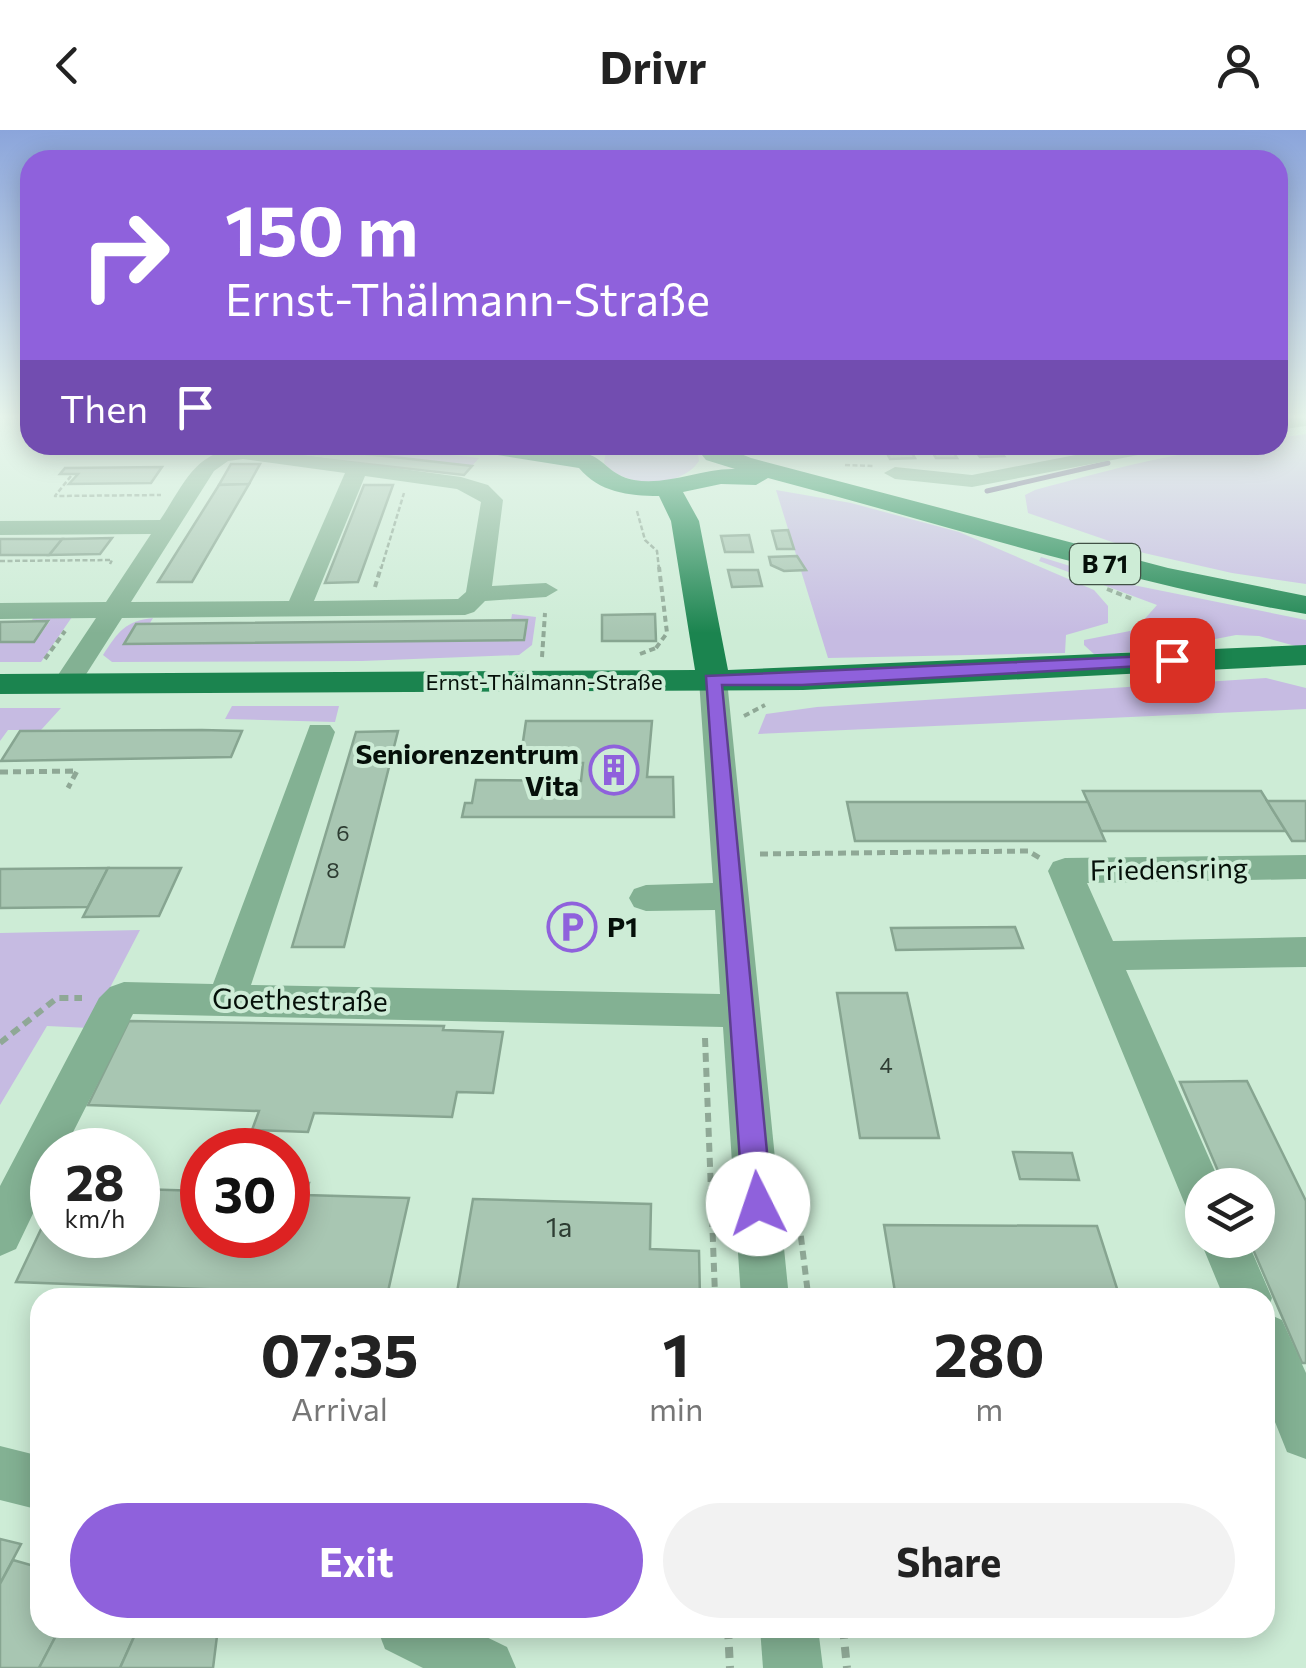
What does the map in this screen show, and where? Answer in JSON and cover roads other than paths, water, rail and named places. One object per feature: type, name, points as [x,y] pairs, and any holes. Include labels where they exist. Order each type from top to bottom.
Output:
[{"type":"main road","points":[[669,490],[685,521],[713,680]]},
{"type":"main road","name":"B 71","points":[[839,490],[938,514],[1138,573],[1306,605]]},
{"type":"main road","points":[[546,671],[643,667],[660,662],[682,645],[684,629],[703,617]]},
{"type":"main road","name":"Ernst-Thälmann-Straße","points":[[1142,661],[1247,640],[1306,660]]},
{"type":"main road","name":"Ernst-Thälmann-Straße","points":[[0,684],[546,671],[713,680],[802,680],[1142,661],[1306,660]]},
{"type":"street","points":[[66,684],[192,490]]},
{"type":"street","points":[[297,611],[348,490]]},
{"type":"street","points":[[0,610],[465,607],[478,594],[492,500],[479,490]]},
{"type":"street","points":[[0,528],[168,526]]},
{"type":"street","points":[[478,594],[546,590]]},
{"type":"street","points":[[713,680],[764,1288]]},
{"type":"street","points":[[228,998],[320,732]]},
{"type":"street","name":"Friedensring","points":[[1192,1168],[1065,871],[1306,867]]},
{"type":"street","points":[[646,898],[733,896]]},
{"type":"street","points":[[1102,956],[1306,952]]},
{"type":"street","name":"Goethestraße","points":[[0,1233],[113,1009],[124,998],[742,1011]]},
{"type":"street","points":[[1231,1258],[1244,1288]]},
{"type":"street","points":[[1275,1361],[1306,1433]]},
{"type":"street","points":[[0,1473],[30,1480]]},
{"type":"street","points":[[426,1638],[486,1668]]},
{"type":"street","points":[[790,1638],[792,1668]]},
{"type":"waterway","points":[[987,491],[992,490]]},
{"type":"place","name":"Seniorenzentrum Vita","points":[[614,770]]},
{"type":"place","name":"P1","points":[[572,927]]}]
